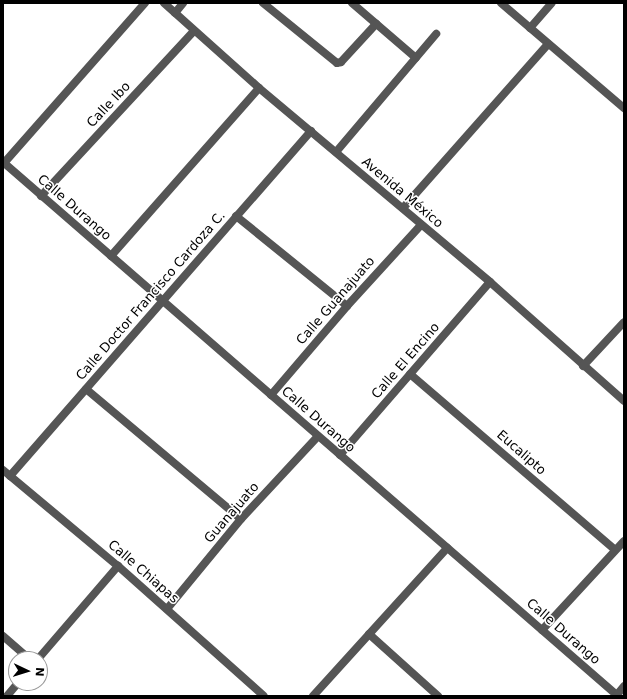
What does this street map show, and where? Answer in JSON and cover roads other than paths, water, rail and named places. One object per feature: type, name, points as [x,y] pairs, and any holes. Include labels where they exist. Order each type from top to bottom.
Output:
[{"type":"street","points":[[3,163],[145,3]]},
{"type":"street","name":"Avenida México","points":[[164,3],[259,88],[490,282],[624,401]]},
{"type":"street","points":[[174,12],[183,3]]},
{"type":"street","points":[[263,3],[336,63],[342,62],[376,24]]},
{"type":"street","points":[[352,3],[416,58]]},
{"type":"street","points":[[501,3],[624,108]]},
{"type":"street","points":[[530,28],[552,3]]},
{"type":"street","name":"Calle Ibo","points":[[41,196],[194,31]]},
{"type":"street","points":[[336,152],[436,34]]},
{"type":"street","points":[[403,208],[548,44]]},
{"type":"street","points":[[111,256],[259,88]]},
{"type":"street","name":"Calle Doctor Francisco Cardoza C.","points":[[10,476],[311,131]]},
{"type":"street","name":"Calle Durango","points":[[3,163],[617,696]]},
{"type":"street","points":[[236,216],[347,306]]},
{"type":"street","name":"Calle Guanajuato","points":[[271,395],[347,306],[421,225]]},
{"type":"street","name":"Calle El Encino","points":[[340,455],[490,282]]},
{"type":"street","points":[[583,366],[624,322]]},
{"type":"street","name":"Eucalipto","points":[[410,374],[615,550]]},
{"type":"street","points":[[86,389],[241,519]]},
{"type":"street","name":"Guanajuato","points":[[167,609],[241,519],[318,436]]},
{"type":"street","name":"Calle Chiapas","points":[[3,470],[118,566],[264,696]]},
{"type":"street","points":[[542,630],[624,541]]},
{"type":"street","points":[[313,696],[447,548]]},
{"type":"street","points":[[45,651],[118,566]]},
{"type":"street","points":[[369,634],[438,696]]},
{"type":"street","points":[[3,636],[19,651]]},
{"type":"street","points":[[617,696],[624,686]]}]
